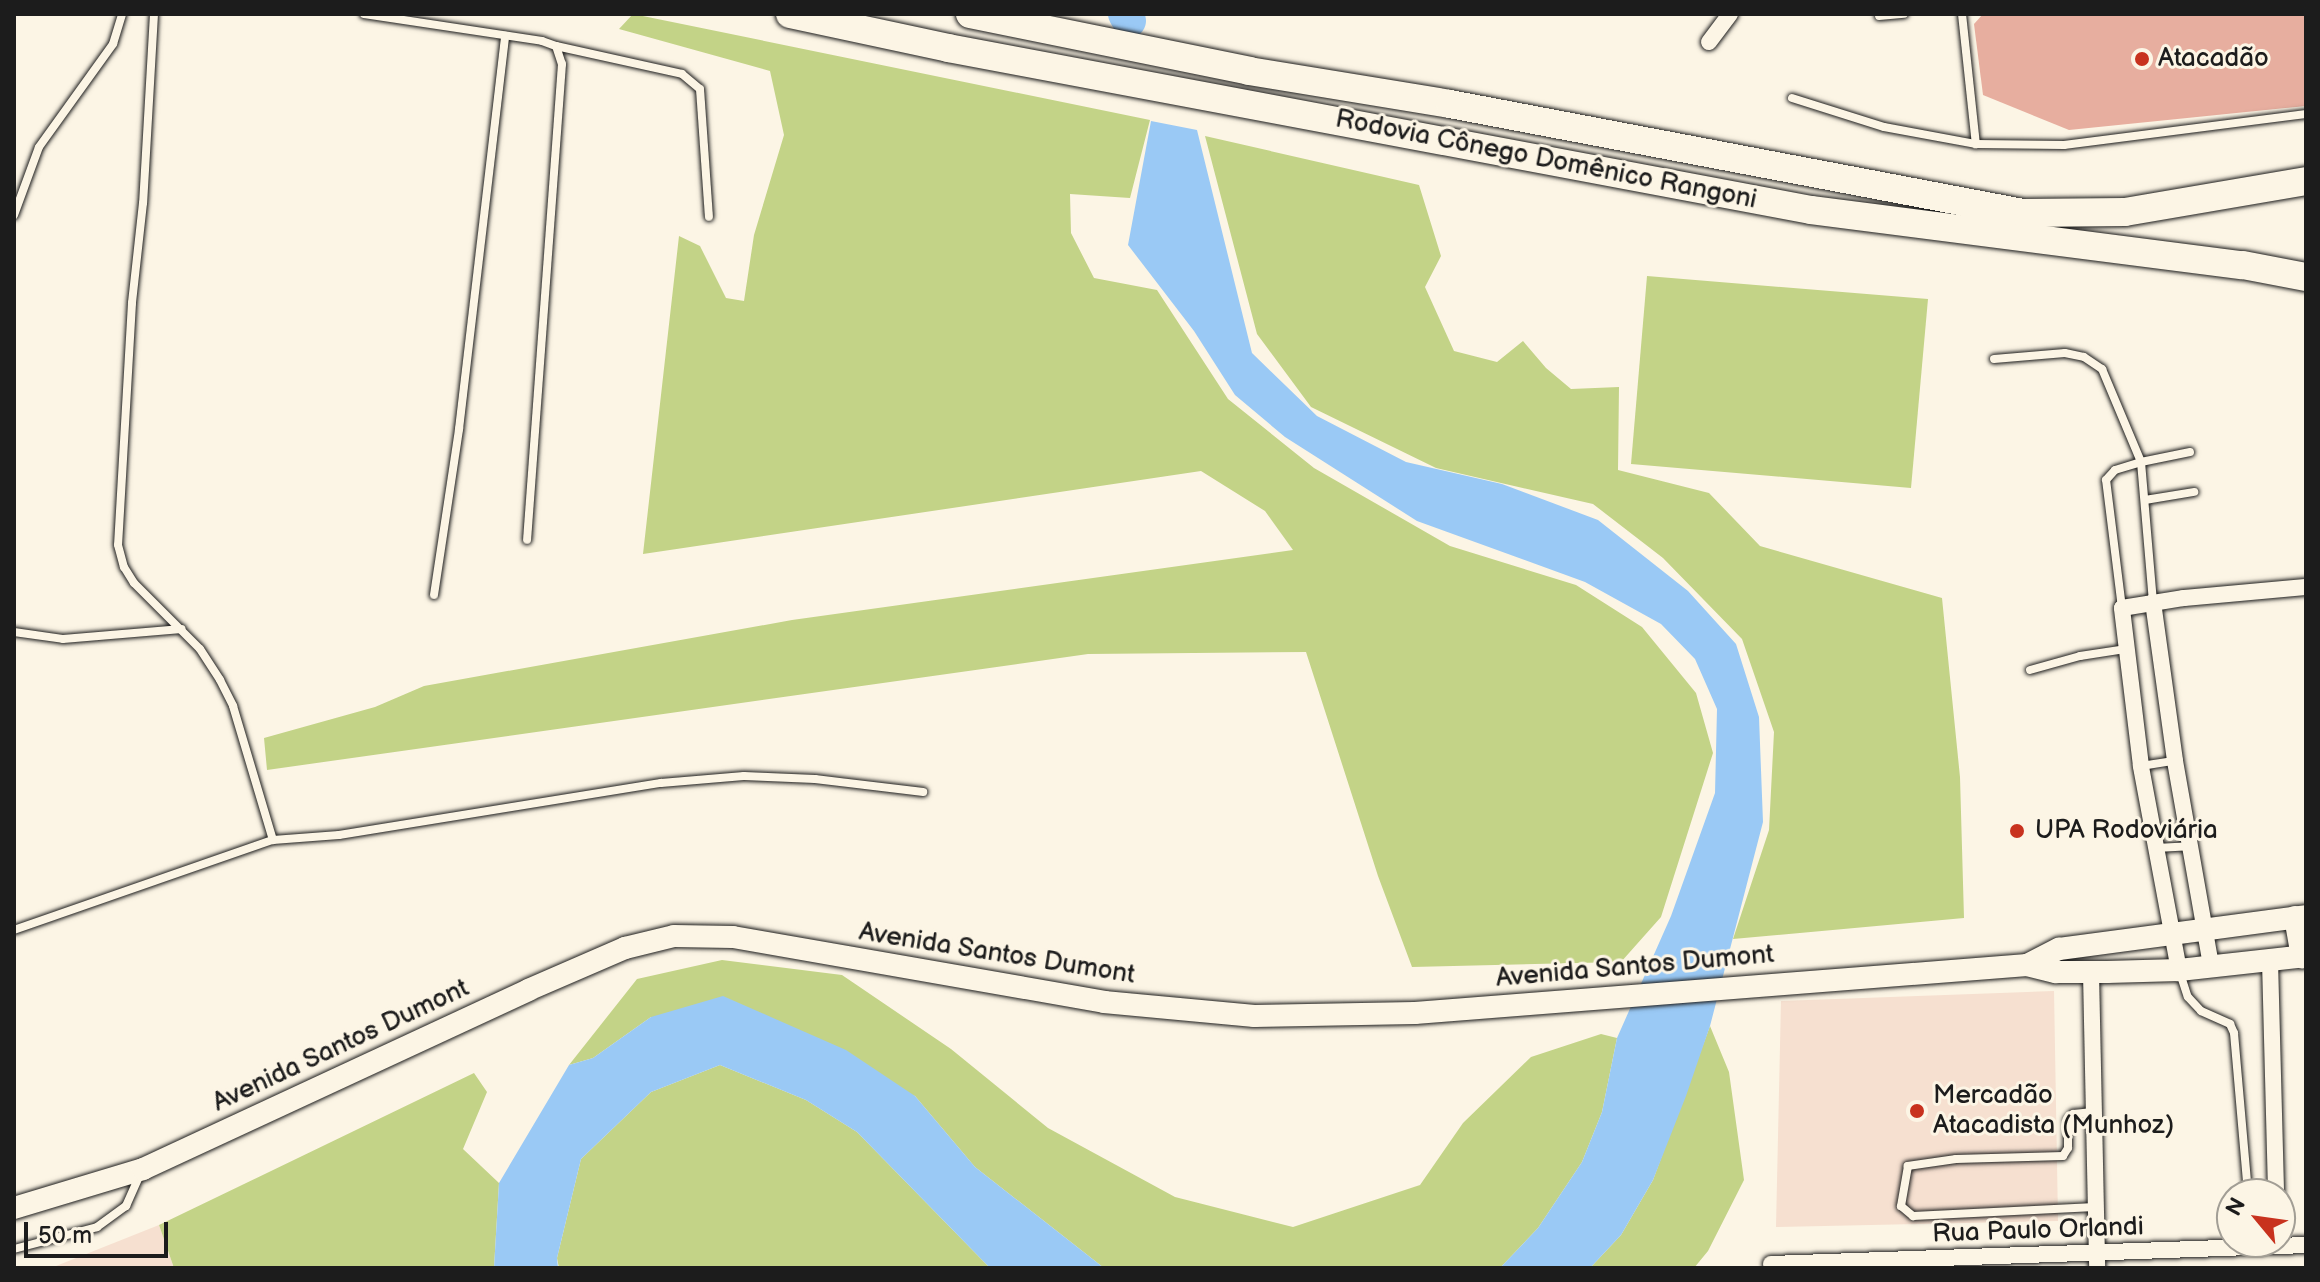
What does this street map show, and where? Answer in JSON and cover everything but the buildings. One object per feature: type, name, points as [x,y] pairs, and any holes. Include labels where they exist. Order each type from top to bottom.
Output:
[{"type":"highway","name":"Rodovia Cônego Domênico Rangoni","points":[[790,14],[948,48],[1811,210],[2243,265],[2306,277]]},
{"type":"highway","name":"Rodovia Cônego Domênico Rangoni","points":[[970,14],[1249,71],[1450,104],[2023,213],[2125,212],[2306,181]]},
{"type":"main road","name":"Avenida Santos Dumont","points":[[2027,965],[2059,949],[2301,916]]},
{"type":"main road","points":[[2301,916],[2304,956]]},
{"type":"main road","points":[[2269,922],[2270,961]]},
{"type":"main road","name":"Avenida Santos Dumont","points":[[14,1208],[143,1169],[542,984],[625,948],[674,936],[733,937],[1104,1002],[1254,1016],[1415,1013],[2027,965],[2056,972],[2179,970],[2304,956]]},
{"type":"street","points":[[1709,42],[1730,14]]},
{"type":"street","points":[[2179,970],[2141,766],[2122,608],[2153,602],[2306,587]]},
{"type":"street","points":[[2153,602],[2175,761],[2211,966]]},
{"type":"street","points":[[2270,961],[2276,1178]]},
{"type":"street","points":[[2091,973],[2097,1260]]},
{"type":"street","name":"Rua Paulo Orlandi","points":[[1771,1264],[2097,1260],[2216,1249]]},
{"type":"lane","points":[[14,215],[39,147],[113,44],[122,14]]},
{"type":"lane","points":[[154,14],[143,203],[131,317],[118,545],[124,567],[134,583],[182,629],[214,670],[233,706],[273,840]]},
{"type":"lane","points":[[364,14],[505,36],[682,74],[700,89],[709,217]]},
{"type":"lane","points":[[1879,16],[1904,14]]},
{"type":"lane","points":[[1962,14],[1976,144]]},
{"type":"lane","points":[[434,595],[459,429],[505,36]]},
{"type":"lane","points":[[527,540],[562,101],[562,64],[556,46]]},
{"type":"lane","points":[[1792,98],[1884,127],[1976,144],[2064,145],[2306,114]]},
{"type":"lane","points":[[1994,359],[2065,353],[2084,357],[2102,369],[2141,462],[2153,602]]},
{"type":"lane","points":[[2122,608],[2106,480],[2115,470],[2190,452]]},
{"type":"lane","points":[[2145,500],[2194,492]]},
{"type":"lane","points":[[14,632],[63,639],[182,629]]},
{"type":"lane","points":[[2030,670],[2080,656],[2127,649]]},
{"type":"lane","points":[[2141,766],[2175,761]]},
{"type":"lane","points":[[14,930],[273,840],[339,835],[661,783],[744,776],[815,779],[923,792]]},
{"type":"lane","points":[[2156,848],[2189,846]]},
{"type":"lane","points":[[2179,970],[2188,997],[2201,1011],[2230,1024],[2234,1033],[2247,1178]]},
{"type":"lane","points":[[2093,1112],[2073,1114],[2068,1120],[2068,1148],[2063,1156],[1916,1162],[1904,1173],[1901,1206],[1913,1216],[2095,1207]]},
{"type":"lane","points":[[14,1249],[97,1227],[126,1206],[143,1169]]},
{"type":"shaded area","name":"Mercadão Atacadista (Munhoz)","points":[[2054,991],[2058,1221],[1776,1227],[1781,1001]]},
{"type":"shaded area","points":[[159,1225],[174,1268],[51,1268]]},
{"type":"green space","points":[[633,14],[1150,120],[1130,198],[1070,194],[1071,233],[1094,278],[1157,290],[1228,399],[1314,468],[1450,546],[1576,585],[1642,627],[1696,693],[1713,753],[1661,917],[1621,962],[1412,967],[1378,876],[1306,652],[1088,654],[267,770],[264,738],[375,707],[424,686],[792,620],[1293,550],[1265,511],[1201,471],[643,554],[679,236],[700,246],[726,298],[744,301],[754,235],[784,135],[770,71],[619,29]]},
{"type":"green space","points":[[1205,136],[1419,185],[1441,256],[1425,287],[1454,351],[1497,362],[1523,341],[1546,368],[1571,389],[1619,387],[1618,470],[1709,493],[1760,546],[1942,598],[1960,777],[1964,918],[1733,939],[1769,830],[1774,732],[1742,639],[1663,558],[1593,504],[1436,468],[1311,407],[1257,334]]},
{"type":"green space","points":[[1647,276],[1928,299],[1911,488],[1631,464]]},
{"type":"green space","points":[[722,960],[842,975],[951,1049],[1048,1128],[1175,1197],[1293,1227],[1420,1185],[1463,1123],[1531,1057],[1601,1034],[1617,1038],[1602,1112],[1582,1162],[1538,1228],[1500,1268],[1104,1268],[975,1167],[915,1096],[651,1017],[593,1058],[569,1065],[637,979]]},
{"type":"green space","points":[[1710,1026],[1729,1072],[1744,1180],[1708,1251],[1694,1268],[1590,1268],[1621,1235],[1653,1180]]},
{"type":"green space","points":[[720,1065],[806,1100],[857,1132],[990,1268],[559,1268],[557,1258],[581,1159],[651,1092]]},
{"type":"green space","points":[[474,1073],[487,1092],[463,1149],[499,1183],[494,1268],[174,1268],[159,1225]]},
{"type":"water","points":[[1151,121],[1197,130],[1252,353],[1317,416],[1406,462],[1502,484],[1598,520],[1688,591],[1736,644],[1759,717],[1763,822],[1710,1026],[1686,1096],[1653,1180],[1621,1235],[1590,1268],[1500,1268],[1538,1228],[1582,1162],[1602,1112],[1617,1038],[1671,916],[1715,793],[1717,709],[1695,659],[1661,624],[1585,582],[1417,521],[1285,437],[1235,395],[1194,331],[1128,245]]},
{"type":"water","points":[[723,996],[846,1050],[915,1096],[975,1167],[1104,1268],[990,1268],[857,1132],[806,1100],[720,1065],[651,1092],[581,1159],[557,1258],[558,1268],[494,1268],[499,1183],[569,1065],[593,1058],[651,1017]]},
{"type":"waterway","points":[[1125,14],[1129,21]]},
{"type":"place","name":"Atacadão","points":[[2142,59]]},
{"type":"place","name":"UPA Rodoviária","points":[[2017,831]]},
{"type":"place","name":"Mercadão Atacadista (Munhoz)","points":[[1917,1111]]}]
